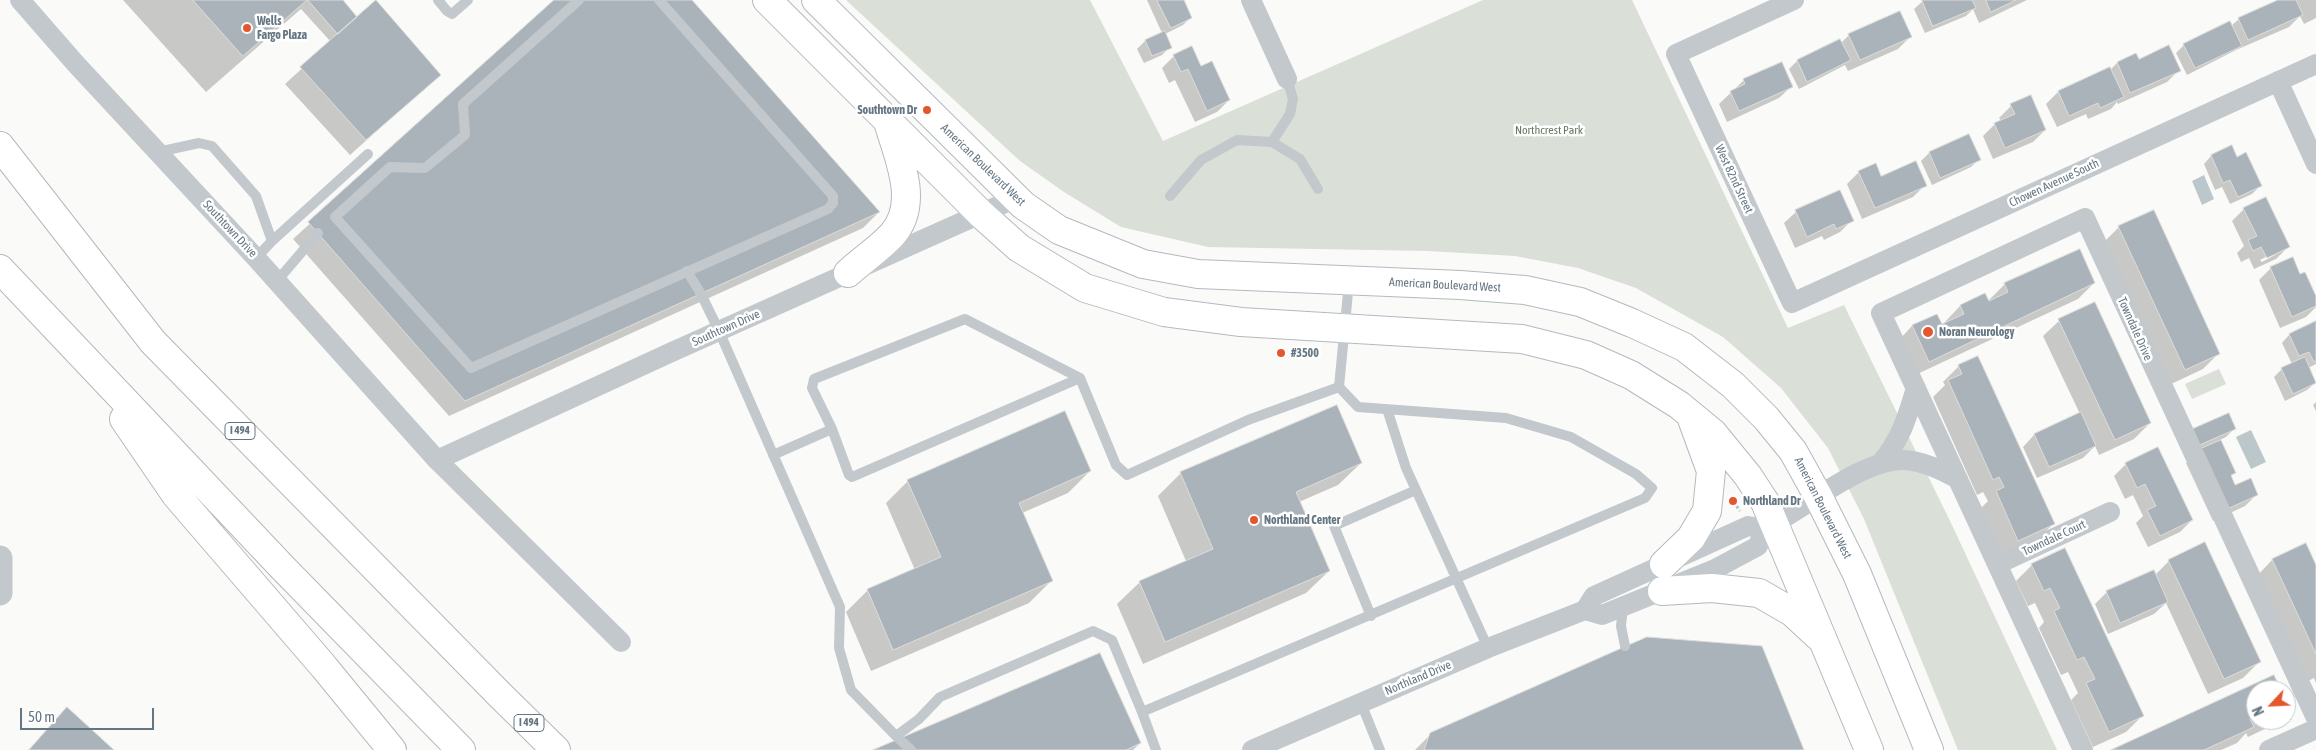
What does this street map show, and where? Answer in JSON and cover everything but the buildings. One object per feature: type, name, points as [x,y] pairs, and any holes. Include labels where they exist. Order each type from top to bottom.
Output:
[{"type":"main road","points":[[767,0],[981,214],[1019,248],[1085,288],[1164,312],[1241,322],[1522,339],[1586,355],[1631,375],[1674,401],[1713,433],[1748,476],[1769,527],[1824,643],[1869,750]]},
{"type":"main road","name":"American Boulevard West","points":[[816,0],[1016,198],[1058,230],[1143,264],[1198,274],[1525,290],[1580,302],[1684,347],[1732,385],[1766,418],[1793,451],[1857,574],[1929,750]]},
{"type":"main road","points":[[848,273],[893,234],[907,207],[904,173],[888,121]]},
{"type":"main road","name":"I 494","points":[[0,146],[153,342],[556,750]]},
{"type":"main road","points":[[0,269],[73,344],[296,582],[461,750]]},
{"type":"main road","points":[[73,344],[176,495],[324,667],[392,750]]},
{"type":"main road","points":[[1664,564],[1691,538],[1707,511],[1711,471],[1691,415]]},
{"type":"main road","points":[[1662,590],[1712,588],[1758,592],[1792,612],[1824,643]]},
{"type":"main road","points":[[501,696],[571,750]]},
{"type":"street","name":"Southtown Drive","points":[[20,0],[74,63],[256,258],[438,460],[621,642]]},
{"type":"street","points":[[1250,0],[1287,79]]},
{"type":"street","name":"West 82nd Street","points":[[1792,304],[1676,54],[1794,0]]},
{"type":"street","name":"Chowen Avenue South","points":[[1792,304],[2316,64]]},
{"type":"street","points":[[2278,81],[2316,164]]},
{"type":"street","name":"Southtown Drive","points":[[438,460],[1016,198]]},
{"type":"street","name":"Towndale Drive","points":[[2083,750],[1881,313],[2085,218],[2316,718]]},
{"type":"street","points":[[1880,464],[1895,446],[1906,424],[1916,388]]},
{"type":"street","points":[[1818,496],[1880,464],[1903,460],[1924,464],[1958,479]]},
{"type":"street","name":"Northland Drive","points":[[1585,610],[1602,615],[1715,569],[1758,546],[1769,527],[1818,496]]},
{"type":"street","name":"Towndale Court","points":[[1998,564],[2110,512]]},
{"type":"street","name":"Northland Drive","points":[[1252,750],[1488,648],[1585,610],[1594,596],[1748,526],[1769,527]]},
{"type":"street","points":[[0,558],[0,593]]},
{"type":"street","points":[[2268,750],[2316,729]]},
{"type":"lane","points":[[438,0],[447,12],[452,14],[468,0]]},
{"type":"lane","points":[[579,0],[463,104],[465,135],[425,168],[390,167],[335,217],[471,368],[828,209],[833,203],[833,196],[659,0]]},
{"type":"lane","points":[[1272,142],[1290,114],[1293,99],[1287,79]]},
{"type":"lane","points":[[1170,196],[1201,160],[1237,140],[1272,142],[1300,159],[1318,189]]},
{"type":"lane","points":[[158,152],[199,143],[212,146],[256,196],[272,241]]},
{"type":"lane","points":[[256,258],[272,241],[368,154]]},
{"type":"lane","points":[[277,281],[318,233]]},
{"type":"lane","points":[[687,271],[701,294],[719,331],[840,606],[838,648],[851,690],[911,750]]},
{"type":"lane","points":[[1142,712],[1645,498],[1652,488],[1636,474],[1571,437],[1506,418],[1358,407],[1339,387],[1343,328],[1349,280]]},
{"type":"lane","points":[[1080,378],[857,477],[849,475],[832,429],[812,388],[814,379],[965,319],[1080,378],[1116,465],[1127,475],[1248,420],[1339,387]]},
{"type":"lane","points":[[1387,409],[1406,468],[1488,648]]},
{"type":"lane","points":[[773,454],[832,429]]},
{"type":"lane","points":[[1370,616],[1334,526],[1416,490]]},
{"type":"lane","points":[[1623,606],[1621,626],[1625,646]]},
{"type":"lane","points":[[896,736],[919,719],[940,697],[1093,631],[1112,640],[1156,750]]},
{"type":"lane","points":[[1361,703],[1380,750]]},
{"type":"green space","name":"Northcrest Park","points":[[846,0],[1090,0],[1163,141],[1483,0],[1632,0],[1788,328],[1844,305],[1951,523],[2057,750],[1958,750],[1864,519],[1828,448],[1781,388],[1723,337],[1636,288],[1578,268],[1515,256],[1428,251],[1208,247],[1121,227],[1064,192],[1020,161]]},
{"type":"green space","points":[[2219,369],[2226,384],[2192,399],[2185,384]]},
{"type":"shaded area","points":[[2204,175],[2214,199],[2202,205],[2192,181]]},
{"type":"shaded area","points":[[2251,430],[2266,462],[2251,469],[2236,437]]},
{"type":"place","name":"Wells Fargo Plaza","points":[[247,28]]},
{"type":"place","name":"Southtown Dr","points":[[927,110]]},
{"type":"place","name":"Noran Neurology","points":[[1928,332]]},
{"type":"place","name":"#3500","points":[[1281,353]]},
{"type":"place","name":"Northland Dr","points":[[1733,501]]},
{"type":"place","name":"Northland Center","points":[[1254,520]]}]
